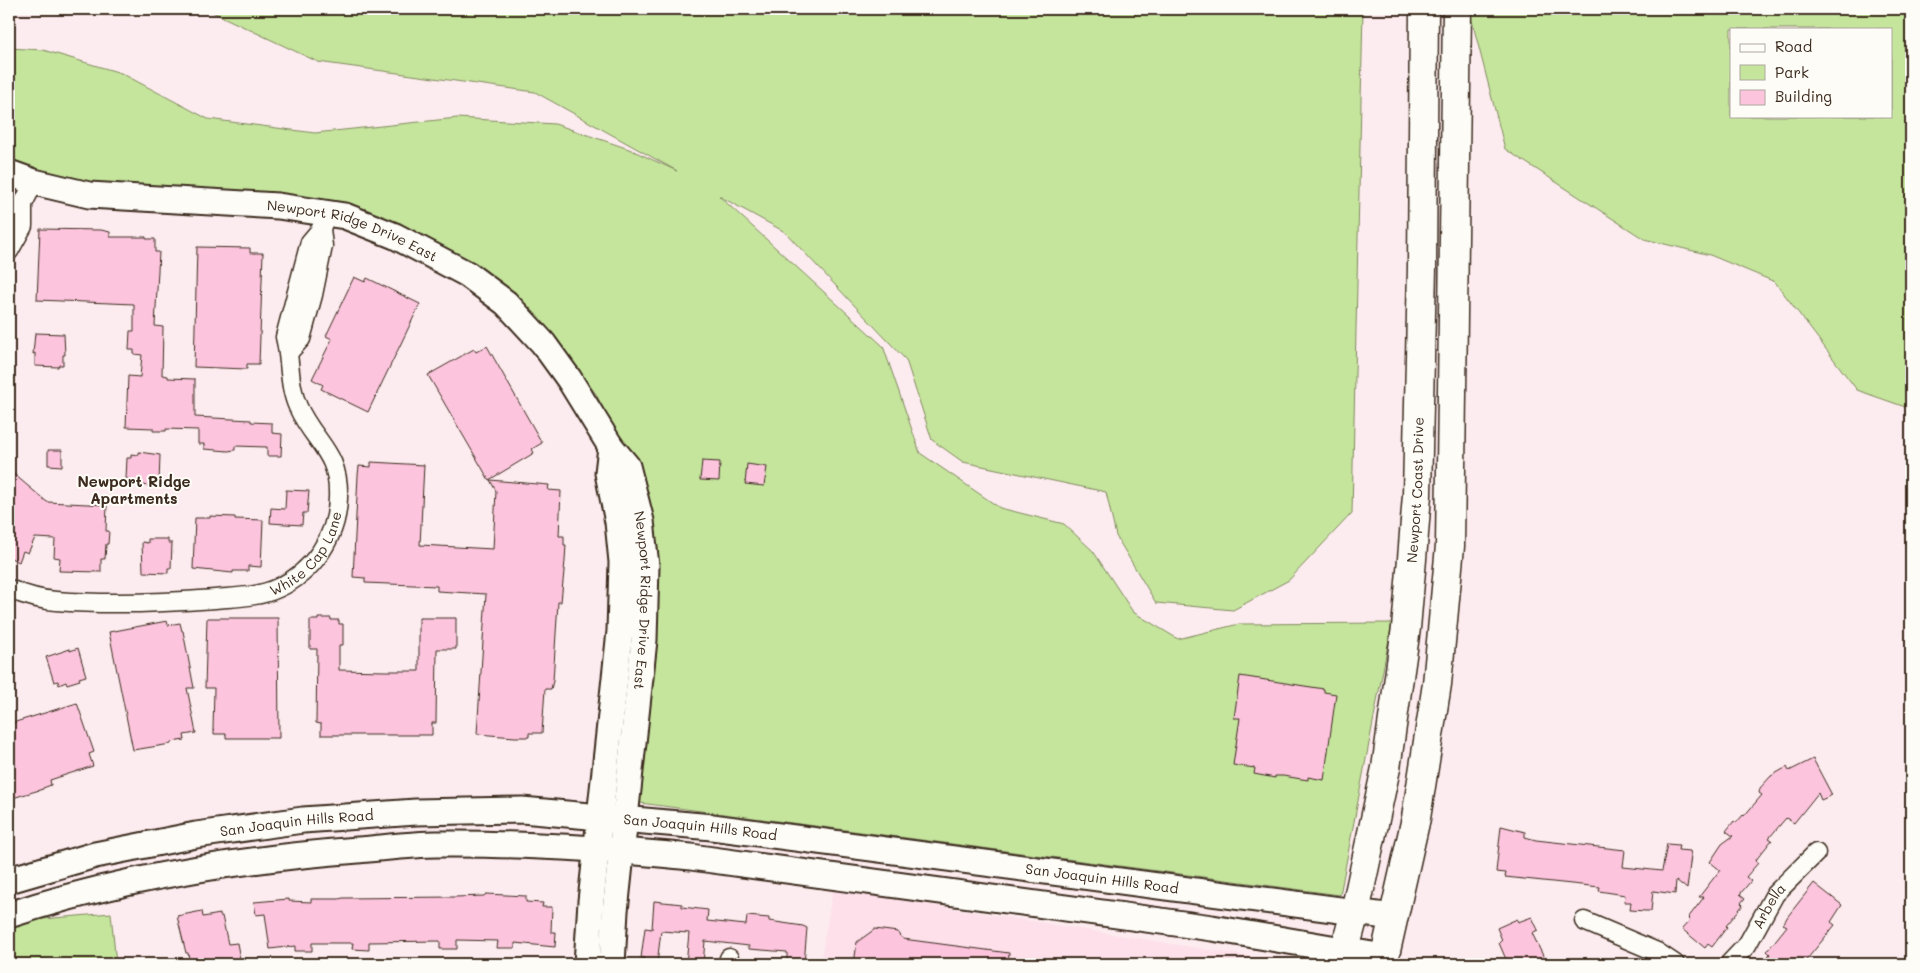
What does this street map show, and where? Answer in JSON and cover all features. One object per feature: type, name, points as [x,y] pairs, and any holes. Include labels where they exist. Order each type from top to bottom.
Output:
[{"type":"main road","name":"Newport Coast Drive","points":[[1344,957],[1386,768],[1406,628],[1417,504],[1422,277],[1424,9]]},
{"type":"main road","points":[[9,915],[119,884],[299,854],[436,844],[519,845],[691,857],[1212,928],[1344,957],[1384,961],[1416,818],[1436,690],[1450,546],[1457,9]]},
{"type":"main road","name":"Newport Ridge Drive East","points":[[9,173],[29,193],[89,194],[278,206],[324,221],[345,216],[395,236],[466,274],[506,303],[543,343],[569,379],[610,448],[608,473],[618,522],[622,562],[613,819],[610,850]]},
{"type":"main road","name":"San Joaquin Hills Road","points":[[9,880],[95,855],[196,834],[303,820],[416,812],[522,810],[712,827],[1394,917]]},
{"type":"main road","points":[[587,964],[591,901],[610,850]]},
{"type":"main road","points":[[610,850],[615,910],[612,964]]},
{"type":"street","points":[[9,215],[29,193]]},
{"type":"street","points":[[9,251],[22,226],[29,193]]},
{"type":"street","name":"White Cap Lane","points":[[9,589],[32,597],[50,600],[97,602],[199,600],[257,595],[277,588],[296,578],[319,555],[327,542],[335,522],[338,500],[336,474],[324,446],[298,408],[291,388],[289,352],[301,339],[313,295],[324,246],[324,221]]},
{"type":"street","name":"Arbella","points":[[1729,964],[1747,945],[1775,894],[1816,853]]},
{"type":"street","points":[[1584,921],[1657,952],[1675,964]]},
{"type":"shaded area","points":[[833,889],[1297,964],[820,964]]},
{"type":"green space","points":[[206,9],[1363,9],[1352,513],[1289,580],[1233,610],[1156,603],[1116,536],[1106,492],[963,462],[932,440],[906,360],[785,232],[719,196],[883,346],[920,453],[1000,508],[1064,524],[1093,551],[1133,612],[1178,639],[1239,624],[1392,623],[1340,895],[640,803],[647,537],[625,453],[596,394],[544,324],[475,265],[412,230],[336,203],[121,188],[48,175],[9,161],[9,48],[43,50],[121,73],[208,119],[315,133],[457,118],[555,124],[629,149],[677,171],[535,92],[318,62]]},
{"type":"green space","points":[[1469,9],[1911,9],[1911,409],[1857,390],[1775,282],[1710,255],[1644,239],[1505,149]]},
{"type":"green space","points":[[111,913],[116,964],[9,964],[9,922]]},
{"type":"building","points":[[40,229],[101,230],[110,232],[110,237],[146,237],[146,239],[155,239],[155,252],[159,252],[155,326],[163,327],[162,375],[168,376],[168,378],[195,379],[195,417],[272,423],[272,433],[282,434],[281,456],[267,456],[267,447],[235,446],[235,450],[228,451],[204,449],[204,444],[198,444],[198,430],[166,429],[166,431],[153,431],[153,428],[126,427],[128,376],[140,377],[142,355],[134,354],[134,350],[129,350],[130,331],[134,331],[134,304],[37,300]]},
{"type":"building","points":[[197,247],[250,248],[250,253],[263,253],[259,364],[247,364],[247,369],[194,367]]},
{"type":"building","points":[[354,277],[365,282],[367,278],[420,304],[368,412],[321,389],[323,385],[312,379],[332,339],[326,336]]},
{"type":"building","points":[[35,333],[64,334],[65,355],[63,355],[63,365],[58,367],[35,366],[35,353],[33,354]]},
{"type":"building","points":[[487,346],[542,443],[532,449],[534,453],[489,480],[428,375],[474,349],[476,352]]},
{"type":"building","points":[[48,450],[62,450],[62,466],[48,465]]},
{"type":"building","points":[[139,452],[160,455],[159,484],[151,483],[151,486],[129,484],[129,479],[126,479],[127,458],[131,458],[131,454],[139,455]]},
{"type":"building","points":[[702,461],[720,462],[719,481],[700,480]]},
{"type":"building","points":[[371,462],[424,465],[420,545],[493,549],[496,491],[490,480],[549,485],[548,490],[561,491],[559,536],[564,536],[564,545],[566,545],[565,561],[561,602],[558,602],[553,681],[551,689],[545,689],[542,733],[529,733],[529,737],[477,734],[486,594],[437,591],[437,586],[365,583],[365,578],[353,577],[359,466],[371,467]]},
{"type":"building","points":[[747,464],[767,467],[764,486],[745,484]]},
{"type":"building","points":[[9,470],[47,502],[107,505],[106,531],[109,531],[108,544],[106,544],[105,559],[101,559],[101,572],[59,571],[60,558],[54,557],[55,539],[35,538],[28,553],[23,551],[19,562],[9,557]]},
{"type":"building","points":[[286,490],[309,491],[307,513],[303,513],[302,525],[270,523],[271,508],[285,509]]},
{"type":"building","points":[[210,516],[263,520],[261,567],[248,566],[248,571],[233,571],[233,573],[193,569],[195,518],[210,518]]},
{"type":"building","points":[[148,539],[168,539],[168,543],[172,543],[171,568],[168,568],[168,573],[143,572],[142,542],[148,543]]},
{"type":"building","points":[[207,618],[278,618],[279,738],[226,738],[226,734],[214,734],[214,688],[205,688]]},
{"type":"building","points":[[318,618],[331,618],[331,620],[339,620],[339,624],[343,624],[343,645],[339,645],[339,670],[419,671],[419,618],[456,618],[456,649],[437,649],[436,723],[432,723],[432,735],[321,735],[321,724],[316,723],[317,649],[310,649],[310,620],[318,620]]},
{"type":"building","points":[[167,621],[168,625],[180,623],[183,631],[194,688],[187,688],[196,733],[184,735],[185,740],[171,742],[171,744],[133,750],[109,632]]},
{"type":"building","points":[[78,648],[86,676],[67,684],[66,682],[59,685],[58,681],[54,682],[46,657]]},
{"type":"building","points":[[1240,676],[1324,689],[1324,692],[1336,694],[1324,780],[1308,777],[1308,780],[1283,776],[1275,776],[1275,778],[1254,774],[1255,768],[1233,765],[1240,718],[1234,718]]},
{"type":"building","points":[[77,703],[94,752],[89,754],[93,766],[50,780],[51,785],[43,789],[9,799],[9,724]]},
{"type":"building","points":[[1813,759],[1832,795],[1821,800],[1818,793],[1794,823],[1786,818],[1769,838],[1772,840],[1755,861],[1758,863],[1746,877],[1751,881],[1740,894],[1745,898],[1741,903],[1743,905],[1712,947],[1708,944],[1705,948],[1682,929],[1704,897],[1699,897],[1720,870],[1710,862],[1722,844],[1733,836],[1726,831],[1734,821],[1736,823],[1744,816],[1762,795],[1759,793],[1760,788],[1771,776],[1787,767],[1789,771]]},
{"type":"building","points":[[1501,826],[1525,832],[1525,837],[1536,840],[1625,850],[1623,867],[1662,871],[1667,844],[1679,845],[1678,850],[1690,851],[1691,855],[1687,889],[1676,880],[1675,894],[1653,891],[1651,911],[1630,910],[1631,902],[1624,902],[1625,895],[1599,891],[1600,887],[1505,877],[1506,873],[1496,872]]},
{"type":"building","points":[[1814,883],[1842,905],[1831,922],[1835,925],[1803,964],[1774,964],[1766,959],[1770,954],[1767,951],[1787,926],[1783,924],[1788,916]]},
{"type":"building","points":[[486,894],[526,896],[526,902],[543,903],[542,907],[552,907],[551,932],[556,932],[555,947],[515,943],[515,948],[497,948],[498,941],[457,940],[457,949],[440,949],[440,941],[369,942],[369,950],[352,949],[353,943],[312,943],[312,951],[295,951],[295,946],[270,949],[265,914],[256,915],[254,902],[289,899],[289,901],[311,902],[311,899],[455,897],[484,896]]},
{"type":"building","points":[[654,901],[682,904],[682,907],[708,910],[707,921],[746,925],[747,916],[769,918],[769,921],[803,926],[807,928],[804,964],[787,964],[787,952],[749,949],[749,946],[705,941],[703,964],[686,964],[689,933],[661,931],[657,964],[644,964],[644,958],[641,958],[645,928],[652,929]]},
{"type":"building","points":[[202,911],[203,917],[220,914],[222,916],[228,944],[237,943],[240,959],[222,963],[221,959],[190,964],[177,916]]},
{"type":"building","points":[[1532,917],[1538,930],[1532,933],[1547,964],[1508,964],[1499,943],[1502,940],[1497,928],[1517,919],[1518,922]]},
{"type":"building","points":[[875,929],[898,932],[903,939],[1009,953],[1008,964],[854,964],[857,942]]},
{"type":"district","name":"Newport Ridge Apartments","points":[[134,490]]}]
